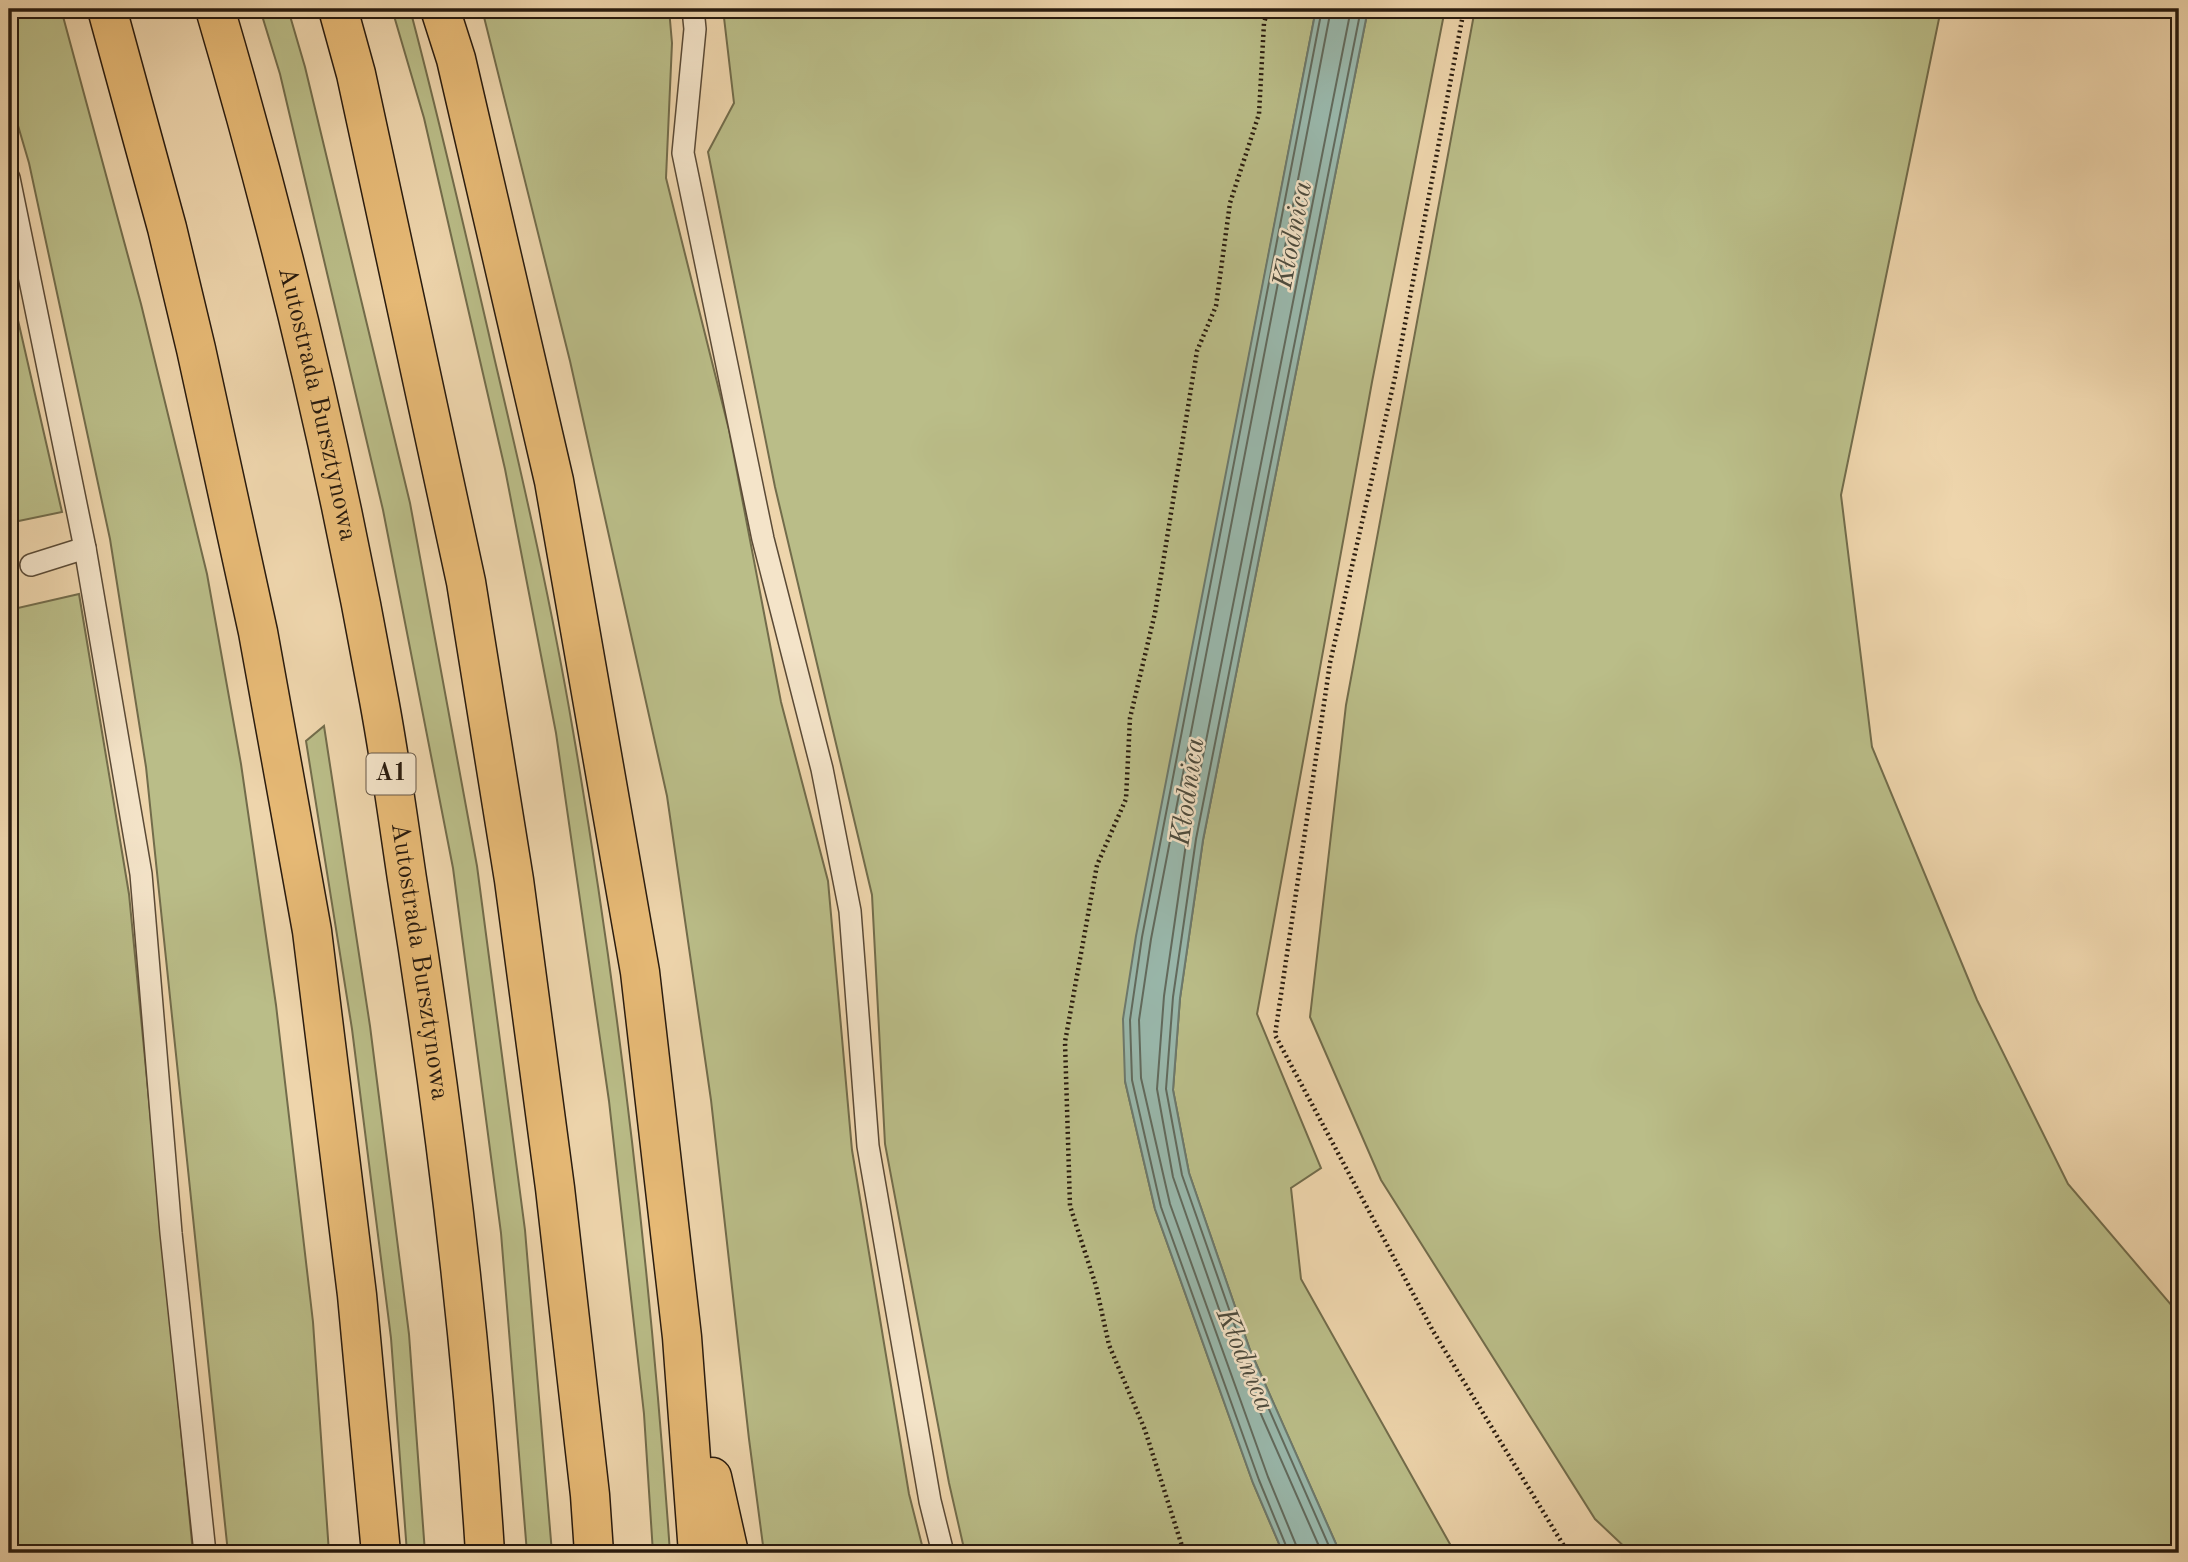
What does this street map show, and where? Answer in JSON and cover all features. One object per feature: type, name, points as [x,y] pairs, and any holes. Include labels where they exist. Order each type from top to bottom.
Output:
[{"type":"highway","points":[[107,9],[167,228],[199,362],[256,619],[286,783],[312,931],[356,1281],[379,1549]]},
{"type":"highway","name":"Autostrada Bursztynowa","points":[[215,9],[243,103],[305,350],[341,509],[379,701],[424,979],[456,1219],[485,1553]]},
{"type":"highway","points":[[338,9],[359,87],[468,595],[514,880],[555,1188],[590,1495],[594,1553]]},
{"type":"highway","points":[[440,9],[456,59],[554,481],[640,972],[682,1337],[698,1553]]},
{"type":"highway","points":[[682,1337],[729,1553]]},
{"type":"lane","points":[[692,9],[695,29],[683,153],[762,539],[822,769],[850,911],[868,1146],[930,1501],[943,1553]]},
{"type":"lane","points":[[9,178],[85,548],[141,874],[171,1233],[205,1553]]},
{"type":"lane","points":[[31,565],[85,548]]},
{"type":"path","points":[[1188,1553],[1182,1546],[1145,1430],[1110,1345],[1096,1286],[1070,1206],[1065,1042],[1097,865],[1126,799],[1130,718],[1155,613],[1197,351],[1216,306],[1230,203],[1259,114],[1264,23],[1268,9]]},
{"type":"path","points":[[1464,9],[1395,377],[1330,663],[1275,1035],[1433,1331],[1563,1546],[1570,1553]]},
{"type":"green space","points":[[9,9],[61,9],[141,304],[207,574],[241,764],[276,1005],[313,1322],[329,1553],[228,1553],[146,767],[110,539],[29,163],[9,95]]},
{"type":"green space","points":[[260,9],[288,9],[305,67],[410,503],[477,866],[525,1230],[552,1553],[527,1553],[501,1233],[453,868],[383,510],[280,74]]},
{"type":"green space","points":[[392,9],[410,9],[516,453],[565,685],[590,833],[632,1141],[670,1553],[653,1553],[644,1414],[609,1101],[556,733],[505,469],[424,118]]},
{"type":"green space","points":[[482,9],[669,9],[672,43],[666,178],[729,430],[781,702],[828,881],[852,1150],[909,1494],[924,1553],[764,1553],[711,1100],[667,796],[570,361]]},
{"type":"green space","points":[[723,9],[1316,9],[1203,596],[1125,1081],[1155,1209],[1253,1483],[1283,1553],[965,1553],[949,1483],[885,1144],[872,895],[775,487],[708,152],[734,103]]},
{"type":"green space","points":[[1368,9],[1445,9],[1372,382],[1257,1014],[1321,1168],[1291,1188],[1301,1279],[1455,1553],[1340,1553],[1250,1350],[1189,1173],[1173,1090],[1180,998],[1203,840]]},
{"type":"green space","points":[[1475,9],[1941,9],[1841,495],[1872,747],[1977,1000],[2068,1184],[2179,1314],[2179,1553],[1631,1553],[1595,1519],[1381,1180],[1310,1017],[1346,705]]},
{"type":"green space","points":[[9,281],[62,512],[9,523]]},
{"type":"green space","points":[[79,594],[129,894],[193,1553],[9,1553],[9,610]]},
{"type":"green space","points":[[324,726],[370,1026],[409,1334],[425,1553],[407,1553],[391,1338],[352,1029],[306,741]]},
{"type":"water","name":"Kłodnica","points":[[1316,9],[1368,9],[1203,840],[1180,998],[1173,1090],[1189,1173],[1250,1350],[1340,1553],[1283,1553],[1253,1483],[1155,1209],[1125,1081],[1123,1019],[1136,936]]}]
